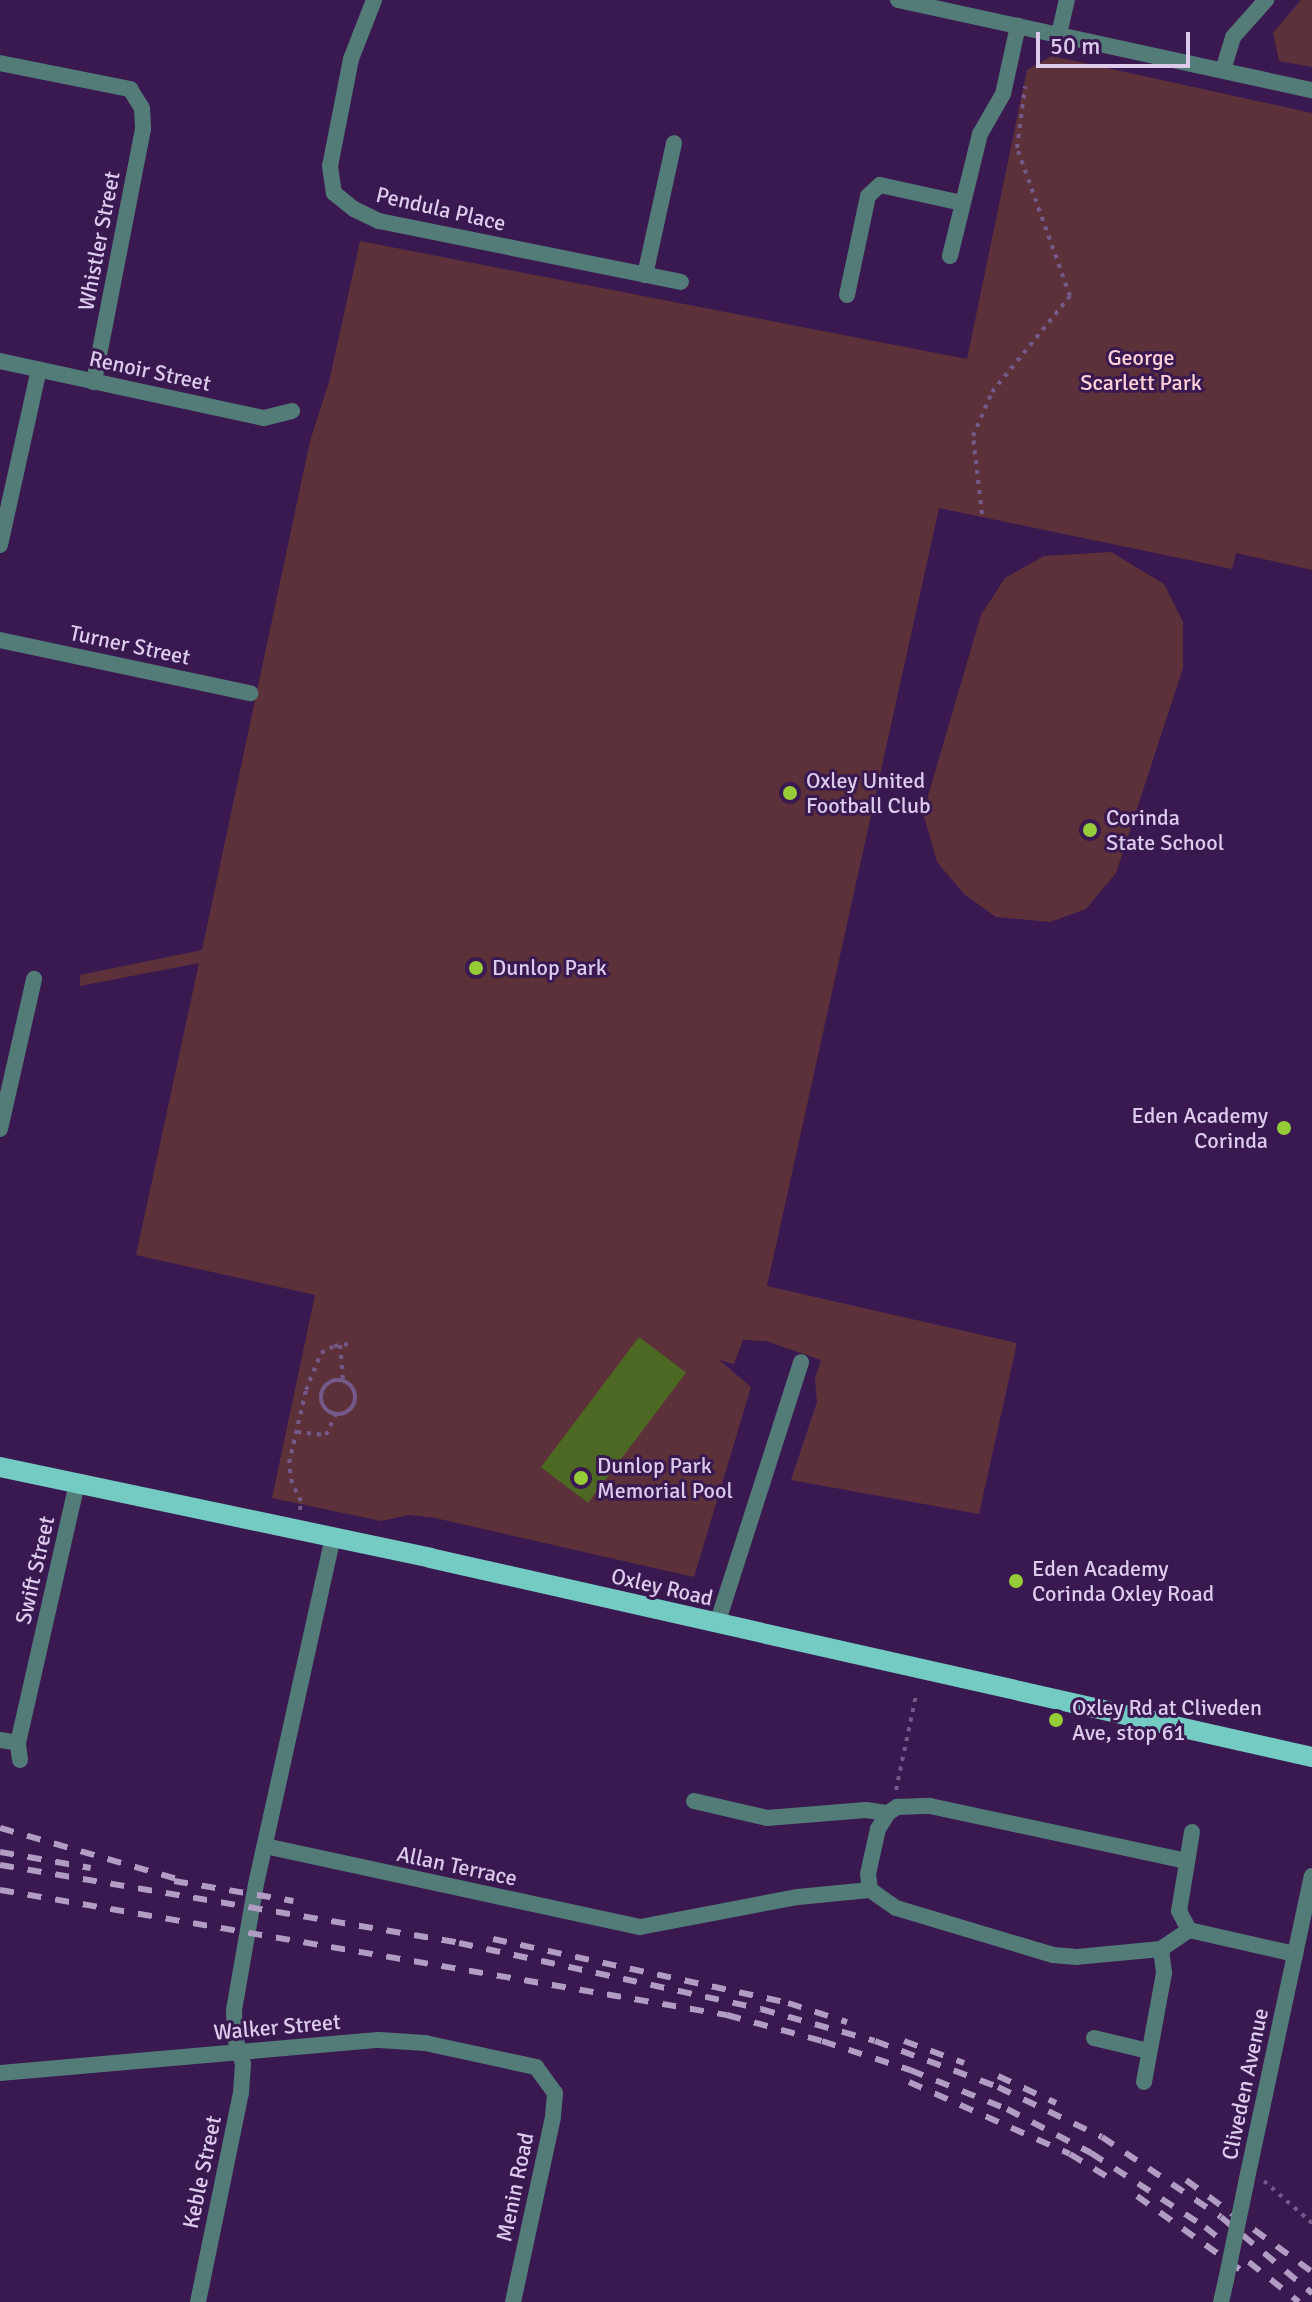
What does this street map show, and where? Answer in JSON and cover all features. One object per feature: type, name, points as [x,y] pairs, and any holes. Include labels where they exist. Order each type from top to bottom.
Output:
[{"type":"main road","name":"Oxley Road","points":[[0,1467],[333,1538],[1312,1757]]},
{"type":"street","name":"Pendula Place","points":[[374,0],[351,59],[330,166],[334,193],[354,209],[379,221],[681,282]]},
{"type":"street","points":[[898,0],[1312,90]]},
{"type":"street","points":[[1059,34],[1067,0]]},
{"type":"street","points":[[1223,70],[1233,37],[1266,0]]},
{"type":"street","points":[[950,256],[980,134],[1003,94],[1018,26]]},
{"type":"street","name":"Whistler Street","points":[[0,63],[130,89],[142,108],[143,129],[94,382]]},
{"type":"street","points":[[645,275],[674,143]]},
{"type":"street","points":[[847,295],[868,196],[880,185],[962,203]]},
{"type":"street","name":"Renoir Street","points":[[0,361],[264,418],[292,411]]},
{"type":"street","points":[[0,545],[39,369]]},
{"type":"street","name":"Turner Street","points":[[0,640],[250,693]]},
{"type":"street","points":[[0,1129],[34,979]]},
{"type":"street","points":[[717,1624],[801,1362]]},
{"type":"street","name":"Swift Street","points":[[0,1740],[19,1752],[77,1484]]},
{"type":"street","points":[[239,2052],[234,2010],[265,1846],[333,1538]]},
{"type":"street","points":[[694,1801],[767,1818],[930,1806],[1187,1861]]},
{"type":"street","points":[[892,1810],[878,1829],[868,1874],[870,1890],[896,1908],[1053,1955],[1077,1957],[1161,1949],[1189,1930],[1295,1954]]},
{"type":"street","points":[[1189,1930],[1179,1911],[1192,1832]]},
{"type":"street","name":"Allan Terrace","points":[[265,1846],[640,1927],[798,1897],[870,1890]]},
{"type":"street","name":"Cliveden Avenue","points":[[1221,2302],[1312,1876]]},
{"type":"street","points":[[1144,2082],[1164,1973],[1161,1949]]},
{"type":"street","points":[[1094,2038],[1148,2051]]},
{"type":"street","name":"Walker Street","points":[[0,2073],[379,2040],[425,2043],[536,2067],[550,2081]]},
{"type":"street","name":"Keble Street","points":[[198,2302],[241,2093],[243,2064],[239,2052]]},
{"type":"street","name":"Menin Road","points":[[513,2302],[553,2117],[555,2093],[550,2081]]},
{"type":"path","points":[[982,514],[973,436],[992,392],[1070,296],[1017,148],[1026,73]]},
{"type":"path","points":[[300,1510],[301,1501],[289,1473],[315,1364],[326,1348],[348,1344]]},
{"type":"path","points":[[340,1345],[343,1380],[355,1391],[354,1402],[348,1411],[336,1414],[323,1405],[321,1394],[327,1384],[343,1380]]},
{"type":"path","points":[[297,1432],[326,1435],[336,1414]]},
{"type":"path","points":[[892,1810],[916,1695]]},
{"type":"path","points":[[1248,2176],[1312,2223]]},
{"type":"green space","points":[[1301,0],[1312,0],[1312,67],[1279,61],[1273,33]]},
{"type":"green space","name":"Dunlop Park","points":[[1052,56],[1312,113],[1312,570],[1236,553],[1232,569],[939,508],[767,1286],[1017,1343],[979,1514],[791,1480],[817,1402],[815,1379],[821,1360],[766,1341],[743,1340],[734,1364],[719,1360],[751,1387],[694,1577],[435,1518],[409,1515],[381,1521],[272,1498],[315,1295],[136,1255],[199,963],[80,986],[80,975],[202,950],[310,441],[329,382],[360,241],[967,359],[1027,70]]},
{"type":"green space","points":[[1111,552],[1164,584],[1183,622],[1183,668],[1116,873],[1086,909],[1050,922],[996,917],[964,894],[937,862],[923,813],[981,615],[1005,578],[1044,556]]},
{"type":"shaded area","points":[[639,1337],[686,1373],[588,1503],[541,1467]]},
{"type":"railway","points":[[0,1828],[184,1881]]},
{"type":"railway","points":[[0,1852],[91,1868]]},
{"type":"railway","points":[[0,1865],[459,1943],[761,2009],[875,2041],[998,2087],[1102,2137],[1221,2217],[1312,2293]]},
{"type":"railway","points":[[174,1881],[293,1901]]},
{"type":"railway","points":[[0,1890],[727,2015],[822,2041],[910,2070],[1007,2109],[1091,2153],[1205,2227],[1299,2302]]},
{"type":"railway","points":[[493,1939],[788,2003],[847,2022]]},
{"type":"railway","points":[[904,2041],[964,2063]]},
{"type":"railway","points":[[998,2076],[1056,2103]]},
{"type":"railway","points":[[909,2082],[1070,2154],[1114,2181]]},
{"type":"railway","points":[[1186,2180],[1312,2272]]},
{"type":"railway","points":[[1137,2196],[1245,2273]]},
{"type":"place","name":"Oxley United Football Club","points":[[790,793]]},
{"type":"place","name":"Corinda State School","points":[[1090,830]]},
{"type":"place","name":"Dunlop Park","points":[[476,968]]},
{"type":"place","name":"Eden Academy Corinda","points":[[1284,1128]]},
{"type":"place","name":"Dunlop Park Memorial Pool","points":[[581,1478]]},
{"type":"place","name":"Eden Academy Corinda Oxley Road","points":[[1016,1581]]},
{"type":"place","name":"Oxley Rd at Cliveden Ave, stop 61","points":[[1056,1720]]},
{"type":"park label","name":"George Scarlett Park","points":[[1141,370]]}]
